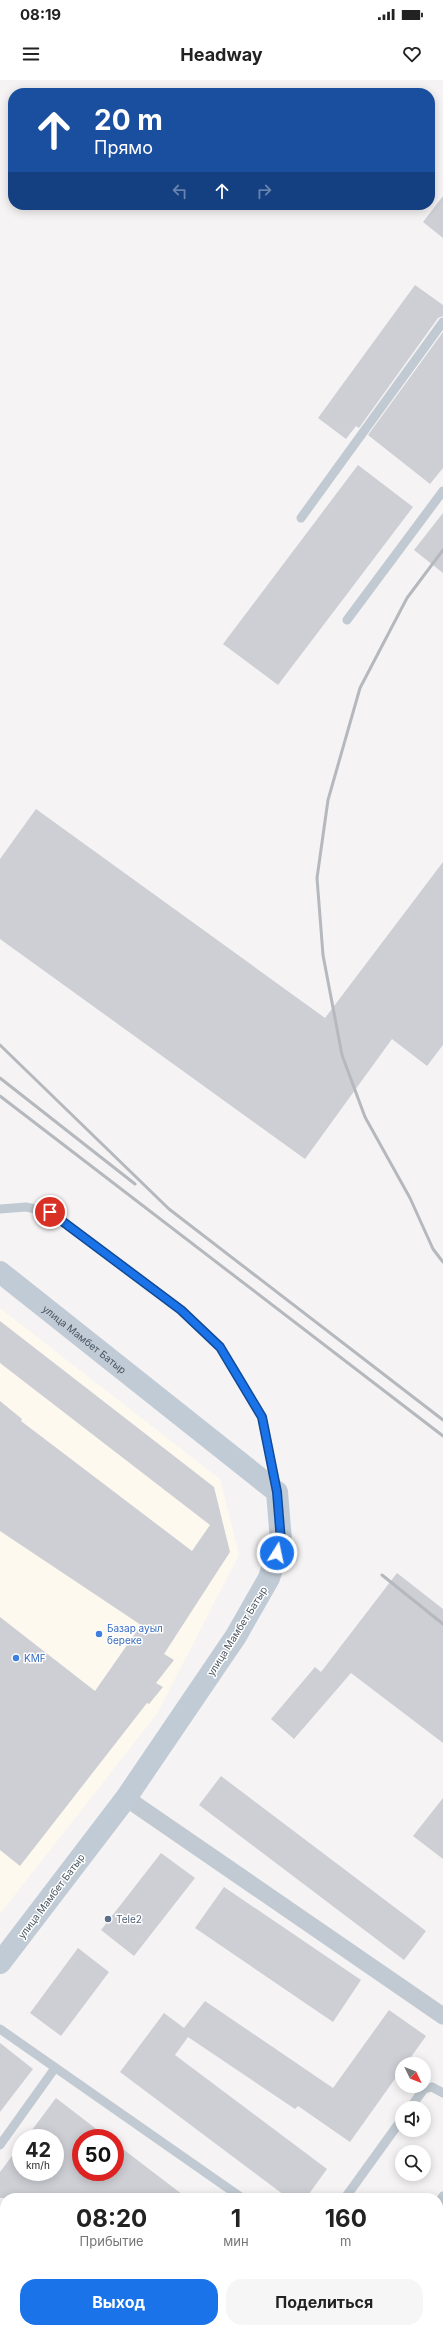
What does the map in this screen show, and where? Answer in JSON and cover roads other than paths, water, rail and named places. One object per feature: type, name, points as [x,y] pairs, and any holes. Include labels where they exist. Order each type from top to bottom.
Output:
[{"type":"main road","name":"улица Мамбет Батыр","points":[[0,1272],[277,1492],[281,1541],[269,1578],[236,1636],[126,1798],[0,1963]]},
{"type":"street","points":[[126,1798],[443,2016]]},
{"type":"lane","points":[[301,518],[443,322]]},
{"type":"lane","points":[[347,620],[443,491]]},
{"type":"lane","points":[[0,1209],[26,1207],[50,1212],[181,1310],[220,1347],[262,1417],[277,1492]]},
{"type":"lane","points":[[0,2029],[235,2193]]},
{"type":"lane","points":[[0,2145],[56,2068]]},
{"type":"lane","points":[[415,2101],[424,2089],[432,2087],[443,2093]]},
{"type":"lane","points":[[349,2193],[395,2129]]},
{"type":"railway","points":[[443,550],[407,598],[360,688],[328,800],[317,878],[323,955],[342,1055],[365,1117],[410,1198],[433,1249],[443,1262]]},
{"type":"railway","points":[[0,1045],[169,1209],[443,1420]]},
{"type":"railway","points":[[0,1078],[135,1184]]},
{"type":"railway","points":[[0,1096],[443,1436]]},
{"type":"railway","points":[[382,1575],[443,1624]]},
{"type":"place","name":"Базар ауыл береке","points":[[99,1634]]},
{"type":"place","name":"KMF","points":[[16,1658]]},
{"type":"place","name":"Tele2","points":[[108,1919]]}]
